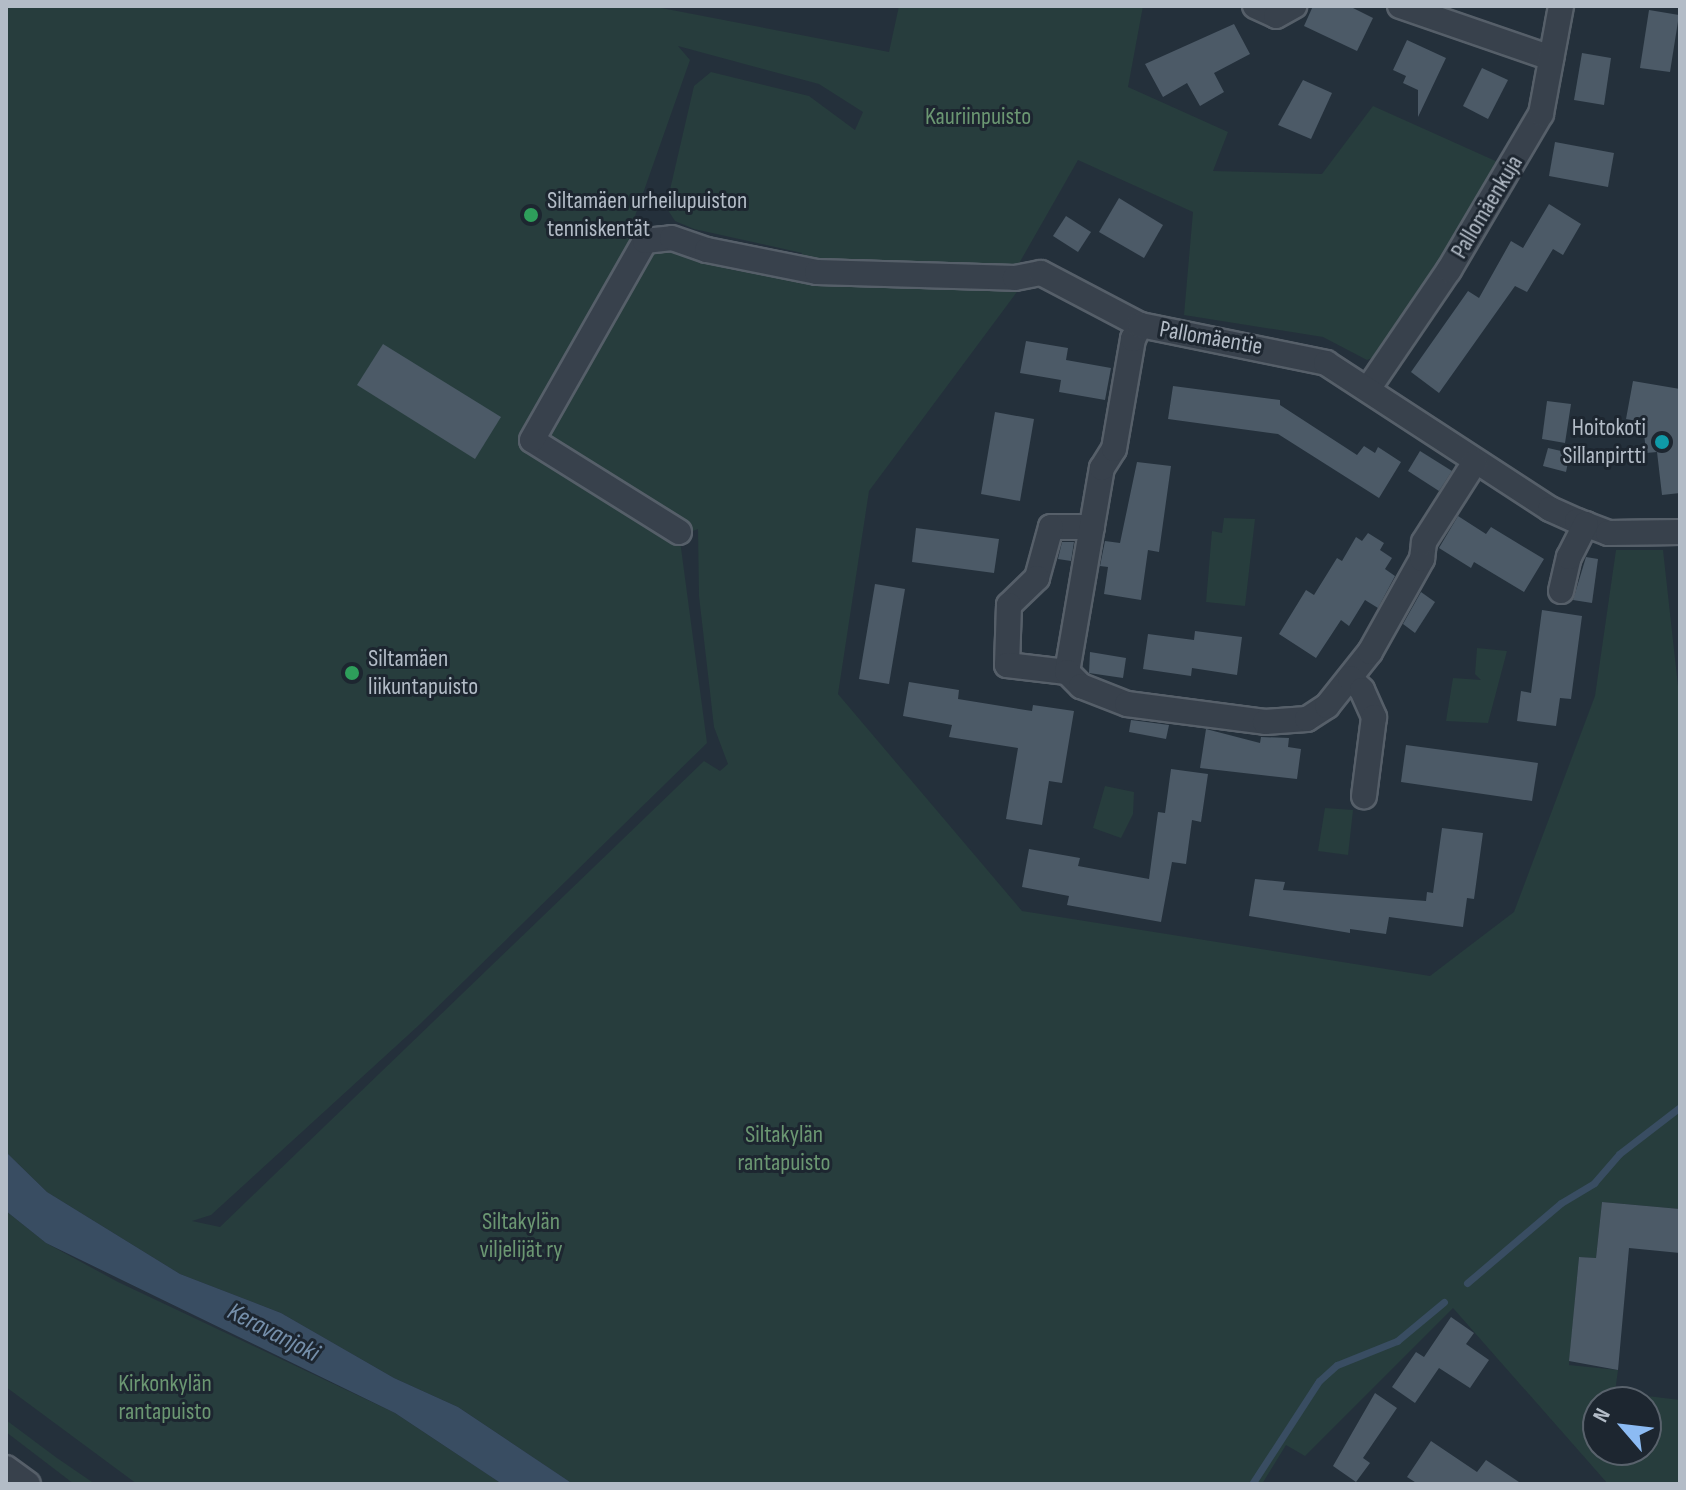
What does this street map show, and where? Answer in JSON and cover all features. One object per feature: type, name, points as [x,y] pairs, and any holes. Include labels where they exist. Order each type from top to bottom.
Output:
[{"type":"street","points":[[1255,6],[1276,16],[1294,6]]},
{"type":"street","points":[[1400,6],[1551,58]]},
{"type":"street","name":"Pallomäenkuja","points":[[1368,389],[1449,270],[1541,114],[1561,6]]},
{"type":"street","name":"Pallomäentie","points":[[679,532],[532,440],[645,241],[672,238],[707,250],[817,272],[1015,278],[1041,273],[1140,325],[1302,354],[1368,389],[1409,430],[1475,462],[1550,509],[1608,533],[1680,532]]},
{"type":"street","points":[[1067,672],[1092,527],[1140,325]]},
{"type":"street","points":[[1092,527],[1051,527],[1037,578],[1009,605],[1007,665],[1067,672],[1081,686],[1127,704],[1265,722],[1307,719],[1350,678],[1422,559],[1424,542],[1475,462]]},
{"type":"street","points":[[1561,591],[1569,557],[1586,524]]},
{"type":"street","points":[[1350,678],[1362,690],[1374,717],[1364,796]]},
{"type":"street","points":[[6,1468],[28,1484]]},
{"type":"green space","points":[[6,6],[651,6],[889,52],[899,6],[1143,6],[1128,87],[1228,132],[1213,171],[1322,174],[1373,106],[1500,163],[1445,256],[1377,356],[1367,360],[1323,337],[1184,315],[1193,212],[1078,160],[1017,267],[1022,285],[869,491],[838,694],[1022,911],[1430,976],[1514,912],[1595,696],[1616,550],[1663,550],[1680,704],[1680,1209],[1602,1202],[1596,1258],[1579,1257],[1569,1365],[1618,1370],[1616,1386],[1582,1386],[1582,1454],[1453,1308],[1305,1456],[1286,1445],[1262,1484],[573,1484],[458,1407],[394,1378],[281,1313],[180,1274],[47,1192],[6,1152]],"holes":[[[678,46],[819,84],[863,112],[855,130],[809,96],[711,72],[694,86],[666,207],[675,221],[694,229],[802,253],[791,280],[728,269],[628,236],[690,60]],[[686,520],[690,532],[698,529],[699,596],[714,727],[728,764],[720,771],[704,761],[220,1227],[192,1221],[211,1215],[418,1026],[707,743],[679,533]]]},
{"type":"green space","points":[[1224,518],[1255,519],[1245,606],[1206,602],[1212,531],[1222,533]]},
{"type":"green space","points":[[1477,648],[1507,651],[1488,723],[1446,721],[1453,678],[1481,680],[1475,674]]},
{"type":"green space","points":[[1105,786],[1134,792],[1133,814],[1121,838],[1093,828]]},
{"type":"green space","points":[[1325,808],[1353,810],[1348,855],[1318,851]]},
{"type":"green space","name":"Kirkonkylän rantapuisto","points":[[6,1211],[46,1243],[118,1282],[395,1413],[502,1484],[137,1484],[6,1387]]},
{"type":"green space","points":[[1662,1398],[1680,1400],[1680,1484],[1608,1484],[1592,1466],[1662,1466]]},
{"type":"green space","points":[[6,1420],[95,1484],[74,1484],[6,1432]]},
{"type":"water","name":"Keravanjoki","points":[[6,1152],[47,1192],[180,1274],[281,1313],[394,1378],[458,1407],[573,1484],[502,1484],[395,1413],[46,1243],[6,1211]]},
{"type":"building","points":[[1313,6],[1349,6],[1373,18],[1357,51],[1304,26]]},
{"type":"building","points":[[1649,10],[1679,15],[1670,72],[1640,68]]},
{"type":"building","points":[[1234,24],[1250,54],[1214,73],[1224,92],[1200,106],[1187,83],[1163,97],[1145,64]]},
{"type":"building","points":[[1407,40],[1446,58],[1418,117],[1418,90],[1403,83],[1406,76],[1393,70]]},
{"type":"building","points":[[1582,53],[1611,58],[1604,105],[1574,100]]},
{"type":"building","points":[[1482,68],[1508,80],[1488,119],[1463,106]]},
{"type":"building","points":[[1303,80],[1332,93],[1311,139],[1278,125]]},
{"type":"building","points":[[1555,142],[1614,153],[1608,187],[1549,176]]},
{"type":"building","points":[[1119,198],[1163,225],[1144,258],[1099,232]]},
{"type":"building","points":[[1549,204],[1581,224],[1563,255],[1553,249],[1527,292],[1515,286],[1439,393],[1411,372],[1468,291],[1479,298],[1511,241],[1523,248]]},
{"type":"building","points":[[1066,216],[1091,232],[1078,252],[1053,236]]},
{"type":"building","points":[[1026,341],[1068,348],[1066,360],[1111,368],[1105,400],[1059,392],[1061,380],[1020,373]]},
{"type":"building","points":[[383,344],[501,417],[475,459],[357,385]]},
{"type":"building","name":"Hoitokoti Sillanpirtti","points":[[1633,381],[1680,389],[1680,493],[1662,495],[1657,452],[1646,453],[1643,422],[1626,419]]},
{"type":"building","points":[[1173,386],[1280,400],[1280,405],[1357,455],[1364,446],[1375,453],[1378,447],[1401,462],[1379,498],[1278,434],[1168,419]]},
{"type":"building","points":[[1547,401],[1571,404],[1565,443],[1542,439]]},
{"type":"building","points":[[995,412],[1034,419],[1020,501],[981,494]]},
{"type":"building","points":[[1548,448],[1570,453],[1566,472],[1543,466]]},
{"type":"building","points":[[1420,451],[1452,471],[1439,491],[1408,471]]},
{"type":"building","points":[[1137,462],[1171,466],[1159,552],[1148,550],[1141,600],[1104,594],[1108,567],[1100,566],[1105,541],[1120,543]]},
{"type":"building","points":[[1458,516],[1486,534],[1491,527],[1544,559],[1524,592],[1474,562],[1471,568],[1439,548]]},
{"type":"building","points":[[916,528],[999,539],[994,573],[912,562]]},
{"type":"building","points":[[1368,533],[1384,543],[1380,550],[1392,558],[1385,569],[1395,576],[1378,608],[1365,600],[1349,626],[1341,620],[1316,658],[1279,634],[1306,590],[1314,595],[1337,558],[1342,561],[1356,537],[1362,541]]},
{"type":"building","points":[[1062,542],[1074,542],[1071,561],[1058,559]]},
{"type":"building","points":[[1586,557],[1598,559],[1592,603],[1573,600]]},
{"type":"building","points":[[875,584],[905,589],[889,684],[859,679]]},
{"type":"building","points":[[1421,592],[1435,602],[1415,633],[1403,624]]},
{"type":"building","points":[[1542,610],[1582,616],[1571,699],[1560,698],[1556,726],[1517,721],[1521,691],[1531,693]]},
{"type":"building","points":[[1195,631],[1242,637],[1237,675],[1192,668],[1191,676],[1143,669],[1148,634],[1194,640]]},
{"type":"building","points":[[1090,652],[1126,658],[1123,678],[1089,673]]},
{"type":"building","points":[[909,682],[959,690],[958,699],[1032,711],[1033,705],[1074,711],[1062,783],[1049,781],[1042,825],[1006,819],[1018,748],[949,737],[952,725],[903,716]]},
{"type":"building","points":[[1131,720],[1169,725],[1166,739],[1129,732]]},
{"type":"building","points":[[1206,729],[1260,743],[1261,737],[1289,738],[1288,747],[1301,749],[1297,779],[1200,768]]},
{"type":"building","points":[[1406,745],[1538,763],[1532,801],[1401,782]]},
{"type":"building","points":[[1171,769],[1208,774],[1201,822],[1192,820],[1186,864],[1172,862],[1161,922],[1067,905],[1069,896],[1022,887],[1029,849],[1080,858],[1078,866],[1149,879],[1158,812],[1165,813]]},
{"type":"building","points":[[1442,828],[1483,833],[1474,899],[1467,898],[1463,927],[1389,917],[1386,934],[1350,929],[1350,933],[1249,916],[1255,879],[1285,882],[1283,890],[1426,901],[1427,892],[1433,893]]},
{"type":"building","points":[[1602,1202],[1680,1209],[1680,1253],[1629,1248],[1618,1370],[1569,1361],[1579,1257],[1596,1258]]},
{"type":"building","points":[[1451,1317],[1474,1333],[1466,1344],[1489,1360],[1470,1388],[1439,1368],[1415,1403],[1392,1387],[1416,1352],[1424,1357]]},
{"type":"building","points":[[1375,1393],[1397,1408],[1363,1458],[1370,1463],[1356,1482],[1333,1466]]},
{"type":"building","points":[[1431,1441],[1477,1472],[1486,1460],[1522,1484],[1418,1484],[1407,1477]]},
{"type":"waterway","points":[[1467,1283],[1561,1203],[1594,1183],[1619,1154],[1680,1107]]},
{"type":"waterway","points":[[1252,1484],[1319,1381],[1337,1365],[1397,1341],[1444,1302]]},
{"type":"place","name":"Siltamäen urheilupuiston tenniskentät","points":[[531,215]]},
{"type":"place","name":"Hoitokoti Sillanpirtti","points":[[1662,442]]},
{"type":"place","name":"Siltamäen liikuntapuisto","points":[[352,673]]},
{"type":"park label","name":"Kauriinpuisto","points":[[978,117]]},
{"type":"park label","name":"Siltakylän rantapuisto","points":[[784,1149]]},
{"type":"park label","name":"Siltakylän viljelijät ry","points":[[521,1236]]}]
